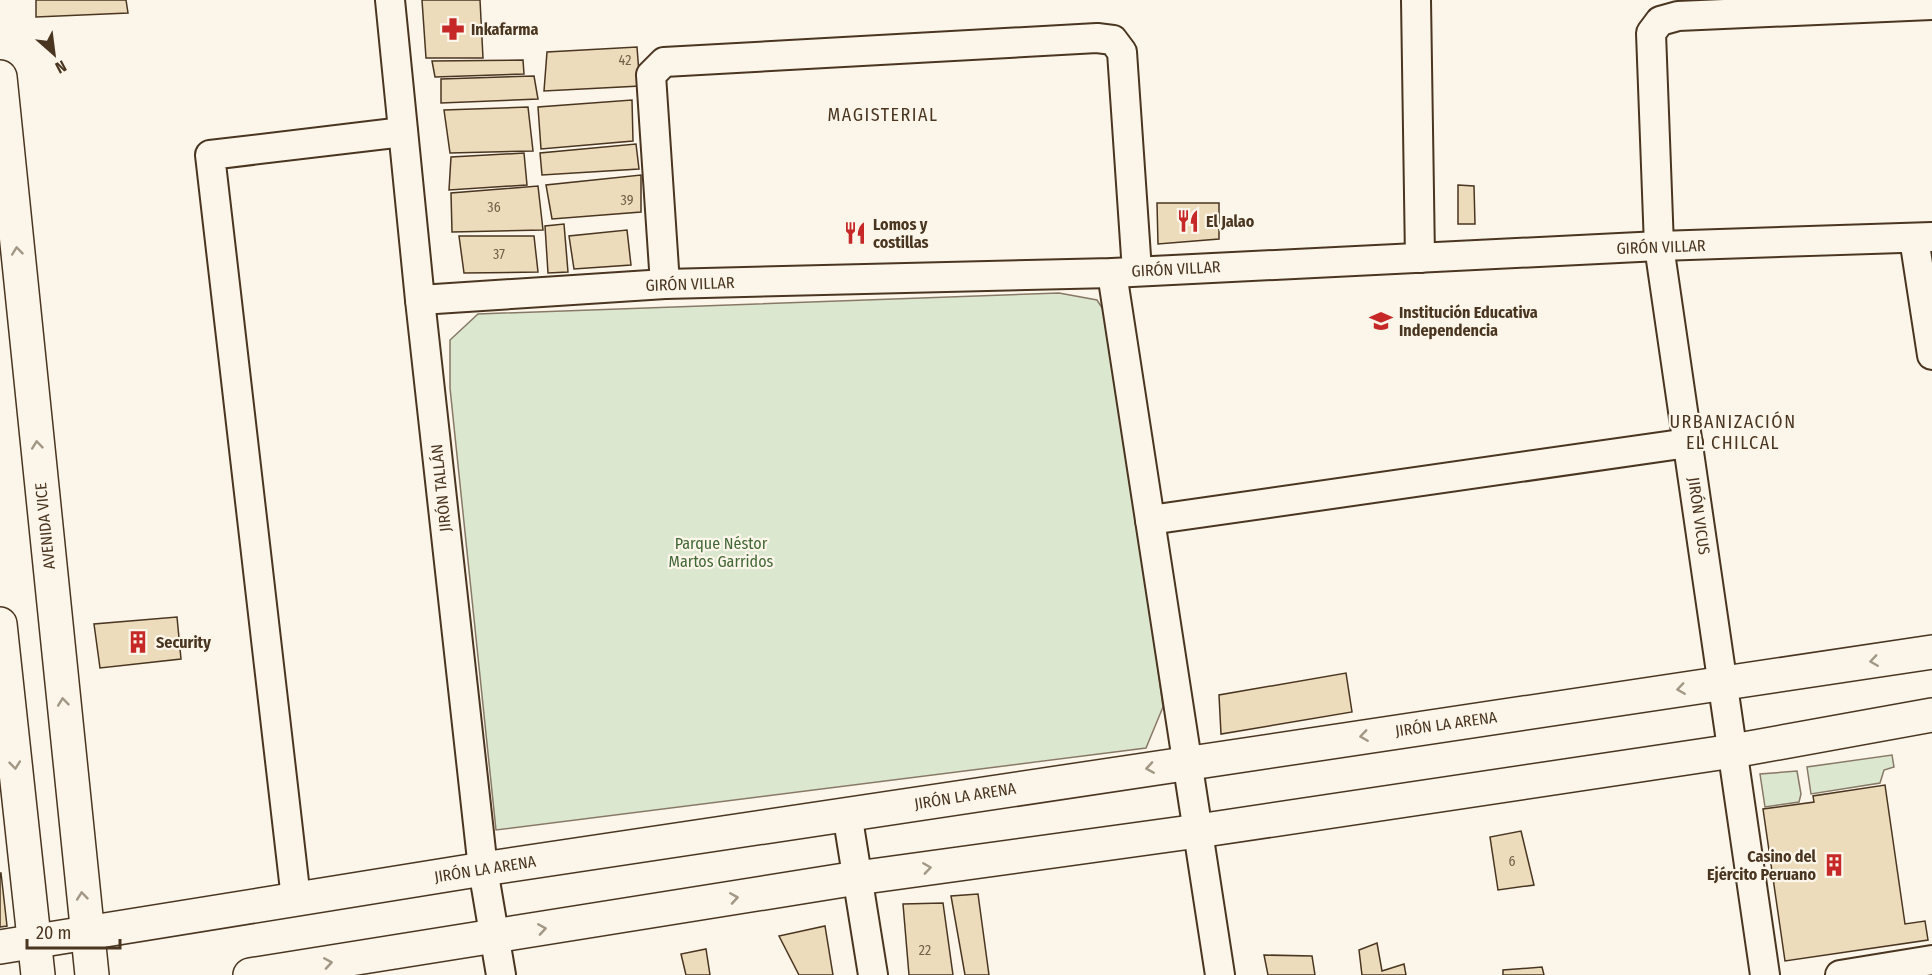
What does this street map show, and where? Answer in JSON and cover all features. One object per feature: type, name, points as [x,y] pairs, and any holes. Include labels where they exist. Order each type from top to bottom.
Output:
[{"type":"street","name":"JIRÓN TALLÁN","points":[[390,0],[420,300],[483,869],[501,975]]},
{"type":"street","points":[[1416,0],[1420,258]]},
{"type":"street","name":"JIRÓN VICUS","points":[[1765,975],[1659,246],[1651,33],[1660,21],[1678,16],[1932,4]]},
{"type":"street","points":[[665,284],[651,75],[664,62],[1097,38],[1113,40],[1122,52],[1124,272],[1150,520],[1220,975]]},
{"type":"street","name":"AVENIDA VICE","points":[[0,77],[92,975]]},
{"type":"street","points":[[296,899],[210,155],[403,132]]},
{"type":"street","points":[[1923,238],[1932,356]]},
{"type":"street","name":"GIRÓN VILLAR","points":[[420,300],[665,284],[1124,272],[1659,246],[1923,238]]},
{"type":"street","points":[[1150,520],[1688,443]]},
{"type":"street","points":[[0,624],[38,975]]},
{"type":"street","name":"JIRÓN LA ARENA","points":[[0,947],[847,813],[1932,652]]},
{"type":"street","points":[[250,975],[857,878],[1198,831],[1733,751],[1932,715]]},
{"type":"street","points":[[847,813],[873,975]]},
{"type":"street","points":[[1840,975],[1932,960]]},
{"type":"green space","name":"Parque Néstor Martos Garridos","points":[[1059,293],[1097,300],[1112,323],[1163,707],[1146,748],[496,830],[450,388],[450,340],[478,314]]},
{"type":"green space","points":[[1892,755],[1894,767],[1884,770],[1880,783],[1811,794],[1807,767]]},
{"type":"green space","points":[[1797,771],[1801,794],[1799,802],[1765,807],[1760,774]]},
{"type":"building","points":[[36,0],[126,0],[128,13],[36,17]]},
{"type":"building","name":"Inkafarma","points":[[422,0],[480,0],[483,58],[426,58]]},
{"type":"building","points":[[637,47],[640,86],[544,91],[547,52]]},
{"type":"building","points":[[523,60],[524,74],[435,77],[432,61]]},
{"type":"building","points":[[534,76],[538,99],[441,103],[441,79]]},
{"type":"building","points":[[632,100],[633,141],[541,149],[538,107]]},
{"type":"building","points":[[528,107],[533,151],[450,153],[444,110]]},
{"type":"building","points":[[636,144],[639,169],[542,175],[540,153]]},
{"type":"building","points":[[524,153],[527,185],[449,190],[451,157]]},
{"type":"building","points":[[641,175],[641,212],[552,219],[546,185]]},
{"type":"building","points":[[1458,185],[1474,186],[1475,224],[1458,224]]},
{"type":"building","points":[[538,186],[543,230],[452,232],[451,193]]},
{"type":"building","name":"El Jalao","points":[[1157,203],[1219,203],[1219,239],[1158,244]]},
{"type":"building","points":[[564,224],[568,272],[548,273],[545,226]]},
{"type":"building","points":[[627,230],[631,265],[574,269],[569,236]]},
{"type":"building","points":[[459,236],[534,236],[538,272],[464,273]]},
{"type":"building","name":"Security","points":[[177,617],[181,659],[100,668],[94,624]]},
{"type":"building","points":[[1346,673],[1352,712],[1221,734],[1219,695]]},
{"type":"building","name":"Casino del Ejército Peruano","points":[[1885,785],[1905,924],[1925,921],[1928,940],[1785,961],[1763,809],[1814,802],[1813,796]]},
{"type":"building","points":[[1521,831],[1534,885],[1498,890],[1490,837]]},
{"type":"building","points":[[0,873],[7,926],[0,927]]},
{"type":"building","points":[[978,894],[989,975],[965,975],[951,896]]},
{"type":"building","points":[[943,903],[953,975],[909,975],[903,904]]},
{"type":"building","points":[[825,926],[833,975],[799,975],[779,936]]},
{"type":"building","points":[[1377,943],[1382,971],[1404,964],[1406,975],[1362,975],[1359,950]]},
{"type":"building","points":[[706,949],[710,975],[686,975],[681,954]]},
{"type":"building","points":[[1264,955],[1312,956],[1315,975],[1268,975]]},
{"type":"building","points":[[1542,967],[1544,975],[1503,975],[1503,970]]},
{"type":"place","name":"Inkafarma","points":[[453,29]]},
{"type":"place","name":"El Jalao","points":[[1188,221]]},
{"type":"place","name":"Lomos y costillas","points":[[855,233]]},
{"type":"place","name":"Institución Educativa Independencia","points":[[1381,321]]},
{"type":"place","name":"Security","points":[[138,642]]},
{"type":"place","name":"Casino del Ejército Peruano","points":[[1834,865]]},
{"type":"district","name":"MAGISTERIAL","points":[[883,115]]},
{"type":"district","name":"URBANIZACIÓN EL CHILCAL","points":[[1733,432]]}]
